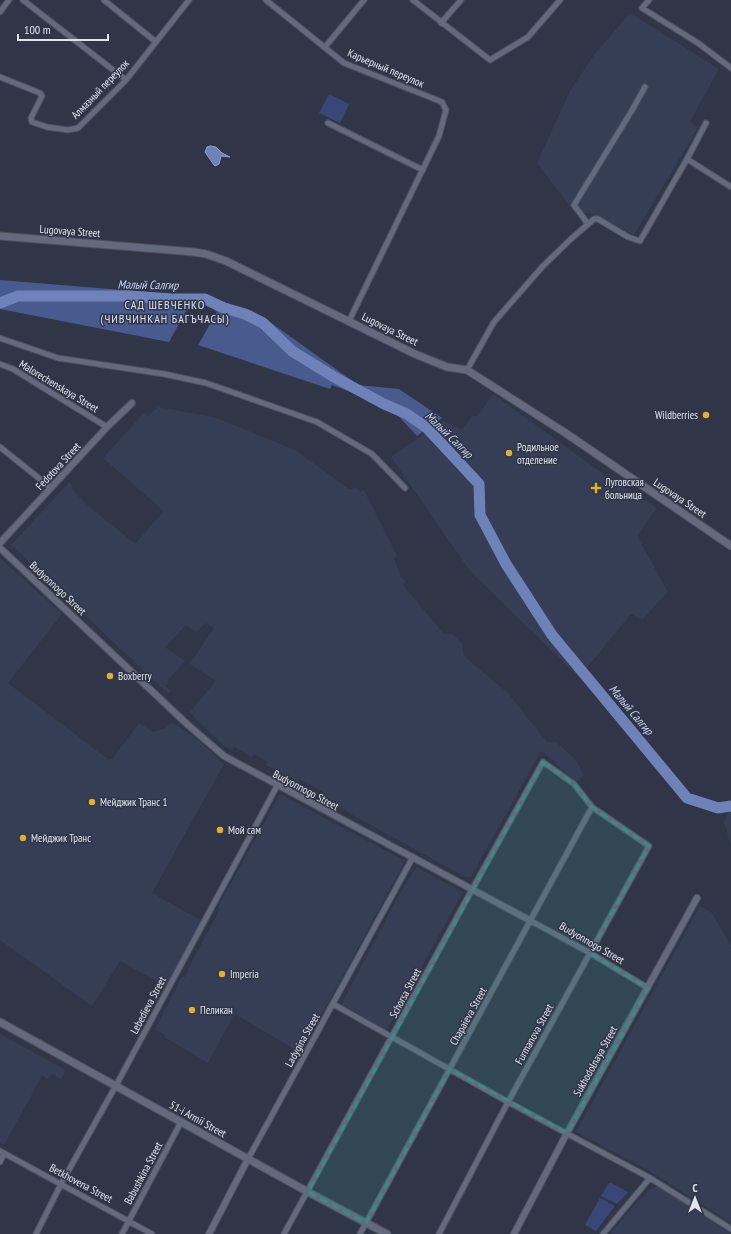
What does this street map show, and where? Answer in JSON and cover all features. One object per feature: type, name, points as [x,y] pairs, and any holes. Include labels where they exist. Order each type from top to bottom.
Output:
[{"type":"main road","name":"Lugovaya Street","points":[[0,236],[194,252],[235,264],[415,354],[447,367],[468,370],[567,434],[731,546]]},
{"type":"main road","name":"51-i Armii Street","points":[[0,1022],[387,1234]]},
{"type":"street","points":[[0,12],[9,0]]},
{"type":"street","points":[[23,0],[126,80]]},
{"type":"street","points":[[104,0],[156,42]]},
{"type":"street","name":"Алмазный переулок","points":[[0,77],[42,95],[30,118],[32,122],[47,127],[68,130],[78,128],[126,80],[189,0]]},
{"type":"street","name":"Карьерный переулок","points":[[266,0],[344,63],[442,102],[446,113],[441,129],[423,170]]},
{"type":"street","points":[[325,47],[364,0]]},
{"type":"street","points":[[413,0],[490,60],[528,37],[560,0]]},
{"type":"street","points":[[441,23],[461,0]]},
{"type":"street","points":[[649,0],[642,8],[698,43],[731,68]]},
{"type":"street","points":[[588,224],[574,205],[632,112],[645,87]]},
{"type":"street","points":[[328,123],[423,170],[349,321]]},
{"type":"street","points":[[468,370],[494,322],[543,266],[594,219],[598,219],[628,237],[640,240],[706,123]]},
{"type":"street","points":[[687,159],[731,187]]},
{"type":"street","points":[[0,338],[58,358],[164,374],[206,383],[317,422],[372,454],[405,488]]},
{"type":"street","name":"Malorechenskaya Street","points":[[0,364],[12,369],[107,427]]},
{"type":"street","name":"Fedotova Street","points":[[0,543],[107,427],[132,403]]},
{"type":"street","points":[[0,447],[51,488]]},
{"type":"street","name":"Budyonnogo Street","points":[[0,548],[188,725],[224,756],[277,786],[413,857],[590,953],[648,988]]},
{"type":"street","name":"Schorsa Street","points":[[284,1234],[543,762],[574,784],[592,807]]},
{"type":"street","name":"Lebedieva Street","points":[[36,1234],[61,1184],[116,1086],[277,786]]},
{"type":"street","name":"Furmanova Street","points":[[439,1234],[508,1102],[649,846],[592,807]]},
{"type":"street","name":"Chapaieva Street","points":[[360,1234],[592,807]]},
{"type":"street","name":"Ladygina Street","points":[[209,1234],[248,1159],[413,857]]},
{"type":"street","name":"Sukhodolnaya Street","points":[[514,1234],[567,1133],[697,898]]},
{"type":"street","points":[[333,1004],[508,1102],[650,1178],[731,1229]]},
{"type":"street","name":"Babushkina Street","points":[[122,1234],[181,1122]]},
{"type":"street","points":[[0,1162],[2,1152]]},
{"type":"street","name":"Betkhovena Street","points":[[2,1152],[152,1234]]},
{"type":"street","points":[[603,1234],[650,1178]]},
{"type":"highlighted area","points":[[543,762],[574,784],[592,807],[649,846],[590,953],[648,988],[567,1133],[450,1069],[366,1223],[308,1192]]},
{"type":"shaded area","points":[[630,13],[719,69],[690,121],[698,128],[634,235],[590,213],[576,214],[537,163],[570,91],[594,55]]},
{"type":"shaded area","points":[[329,94],[349,104],[340,123],[319,113]]},
{"type":"shaded area","points":[[207,147],[216,147],[222,153],[230,157],[221,156],[219,164],[215,166],[205,152]]},
{"type":"shaded area","points":[[0,280],[208,297],[252,311],[263,317],[358,385],[399,389],[442,418],[417,436],[390,407],[332,385],[330,389],[198,345],[217,312],[205,303],[191,302],[169,342],[0,309]]},
{"type":"shaded area","points":[[493,394],[595,468],[657,508],[637,536],[668,592],[642,620],[631,614],[579,677],[470,571],[391,457],[443,421],[462,429],[473,416],[478,416]]},
{"type":"shaded area","points":[[158,407],[214,417],[295,450],[349,489],[357,488],[360,492],[364,490],[397,556],[394,558],[400,575],[406,582],[403,585],[444,634],[451,634],[462,643],[464,656],[507,692],[547,742],[556,742],[575,759],[584,775],[576,784],[554,761],[541,751],[471,877],[465,877],[320,797],[323,792],[300,779],[298,782],[266,765],[268,762],[254,754],[252,757],[234,747],[232,750],[224,746],[196,719],[190,712],[216,681],[190,664],[214,628],[206,623],[196,632],[186,625],[165,647],[185,661],[167,681],[168,683],[165,686],[171,691],[168,694],[11,545],[69,482],[73,486],[71,488],[85,503],[135,544],[164,511],[103,458],[144,413],[148,416]]},
{"type":"shaded area","points":[[0,558],[62,614],[8,683],[109,760],[114,757],[139,723],[153,732],[166,728],[171,722],[197,739],[224,764],[152,893],[204,922],[167,987],[120,961],[92,1006],[0,940]]},
{"type":"shaded area","points":[[280,794],[405,861],[301,1053],[235,1014],[239,1005],[208,1063],[155,1030],[179,981],[182,977],[185,977],[189,970],[188,969],[220,909],[218,907]]},
{"type":"shaded area","points":[[731,811],[731,845],[724,822],[728,812]]},
{"type":"shaded area","points":[[416,867],[463,892],[387,1030],[342,1005],[342,1003],[395,902]]},
{"type":"shaded area","points":[[700,906],[712,913],[731,946],[731,1223],[650,1171],[576,1132]]},
{"type":"shaded area","points":[[0,1034],[64,1069],[65,1072],[61,1079],[52,1074],[48,1079],[42,1076],[4,1145],[0,1143]]},
{"type":"shaded area","points":[[611,1183],[628,1192],[617,1204],[601,1196],[608,1184]]},
{"type":"shaded area","points":[[653,1187],[659,1187],[731,1234],[610,1234],[635,1204]]},
{"type":"shaded area","points":[[600,1198],[615,1206],[596,1231],[585,1225]]},
{"type":"waterway","name":"Малый Салгир","points":[[0,303],[18,296],[130,296],[171,299],[205,299],[224,308],[245,314],[263,323],[292,351],[334,377],[384,404],[407,414],[427,428],[479,484],[480,515],[506,564],[552,635],[687,798],[718,808],[731,806]]},
{"type":"place","name":"Wildberries","points":[[706,415]]},
{"type":"place","name":"Родильное отделение","points":[[509,453]]},
{"type":"place","name":"Луговская больница","points":[[596,488]]},
{"type":"place","name":"Boxberry","points":[[110,676]]},
{"type":"place","name":"Мейджик Транс 1","points":[[92,802]]},
{"type":"place","name":"Мой сам","points":[[220,830]]},
{"type":"place","name":"Мейджик Транс","points":[[23,838]]},
{"type":"place","name":"Imperia","points":[[222,974]]},
{"type":"place","name":"Пеликан","points":[[192,1010]]},
{"type":"district","name":"САД ШЕВЧЕНКО (ЧИВЧИНКАН БАГЪЧАСЫ)","points":[[165,312]]}]
